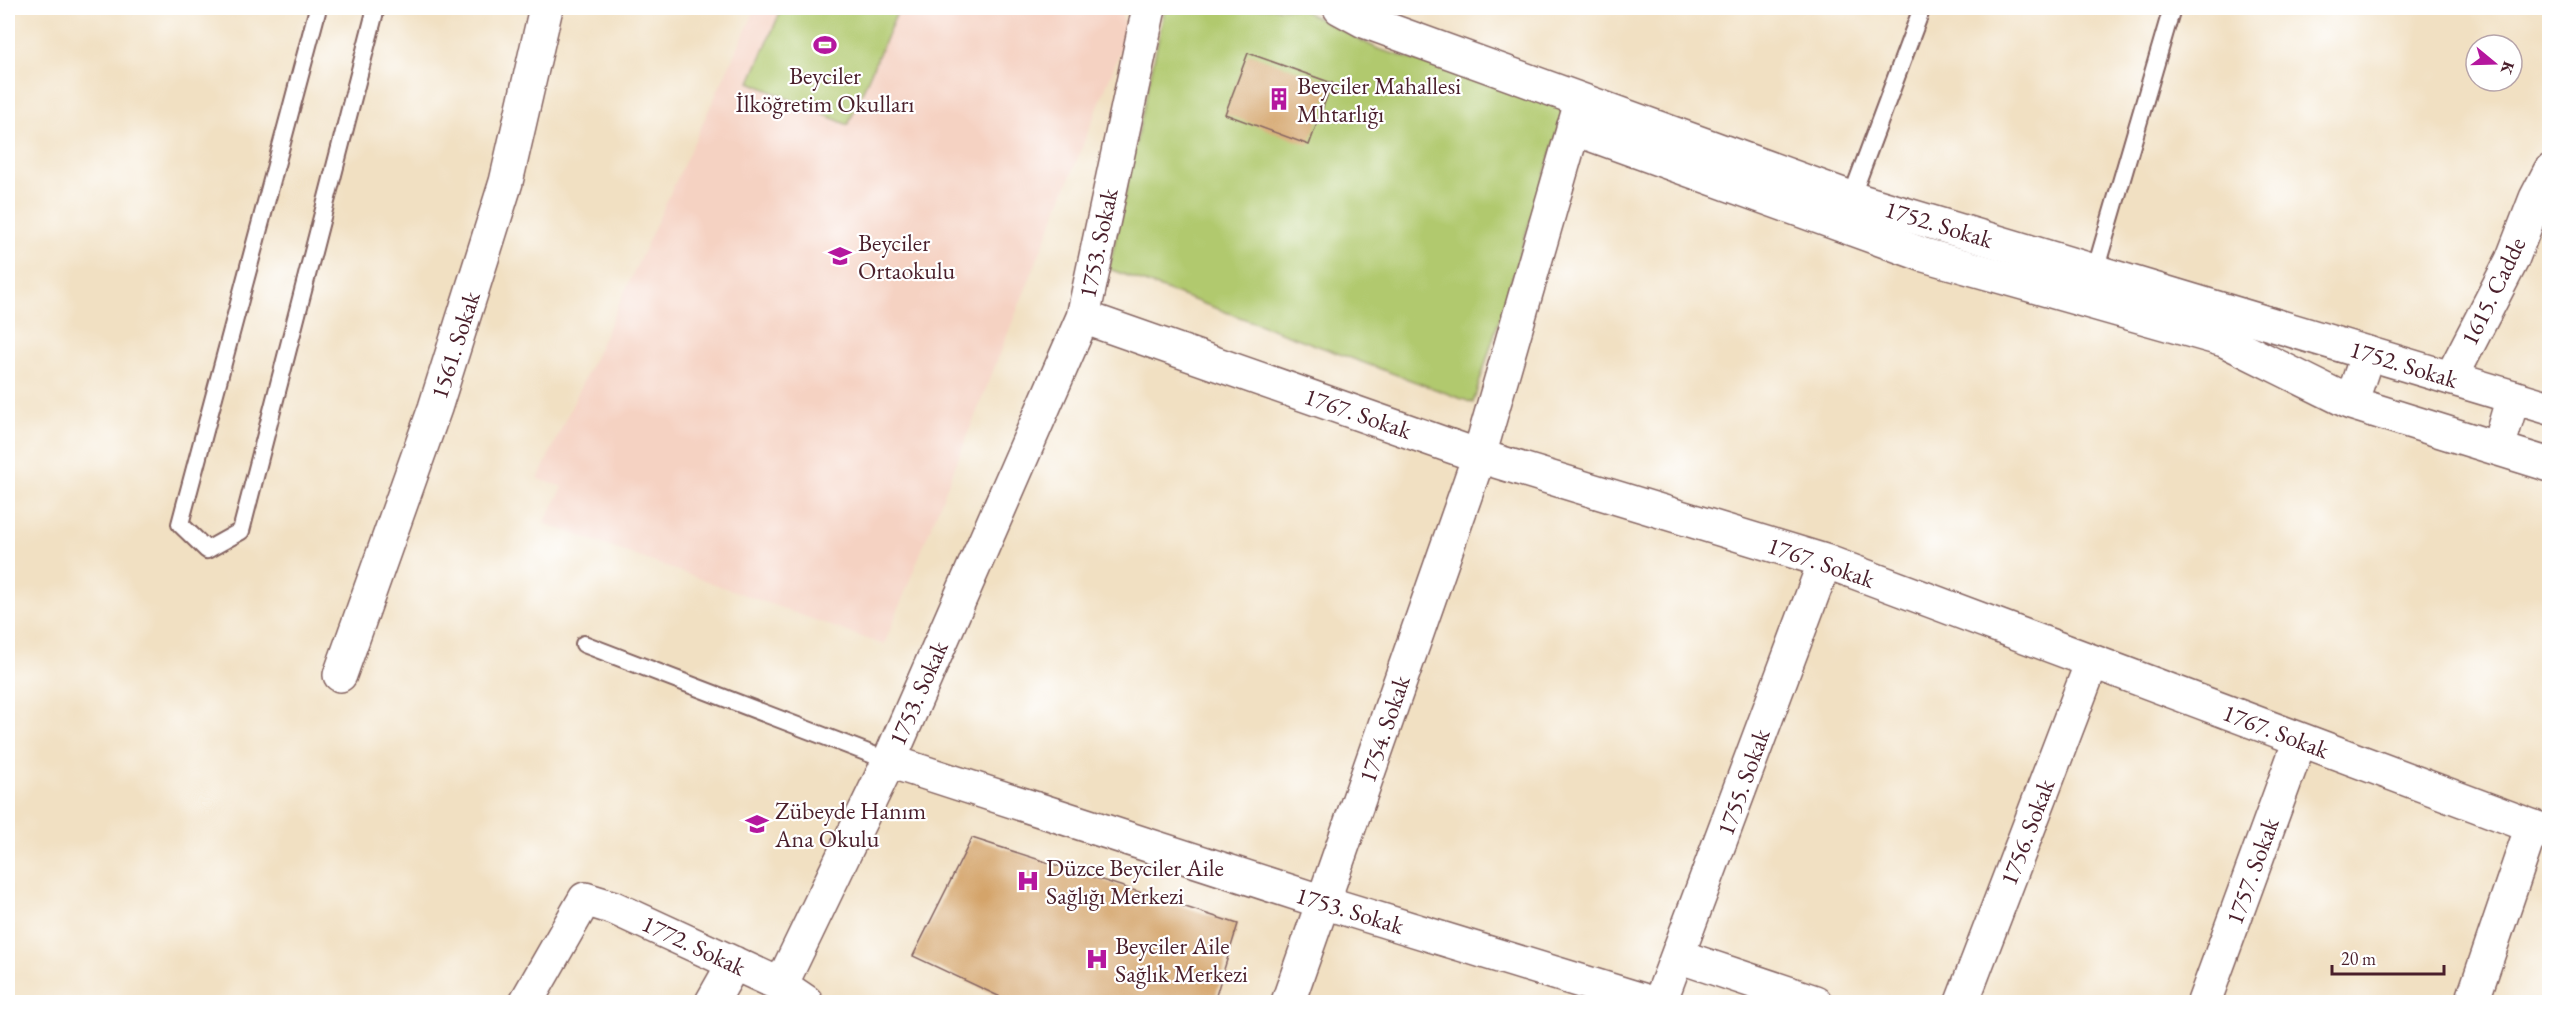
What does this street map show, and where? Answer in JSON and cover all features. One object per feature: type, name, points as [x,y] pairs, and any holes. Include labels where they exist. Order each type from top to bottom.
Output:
[{"type":"street","name":"1561. Sokak","points":[[340,675],[435,408],[503,193],[546,8]]},
{"type":"street","name":"1753. Sokak","points":[[1149,8],[1083,317],[889,761],[1323,902],[1649,1002]]},
{"type":"street","name":"1752. Sokak","points":[[1340,8],[1364,21],[1577,114],[2095,271],[2228,326],[2368,353],[2550,408]]},
{"type":"street","points":[[1577,114],[1924,255],[2228,326],[2350,403],[2550,465]]},
{"type":"street","name":"1754. Sokak","points":[[1288,1002],[1479,456],[1577,114]]},
{"type":"street","name":"1615. Cadde","points":[[2451,378],[2512,260],[2536,198],[2550,171]]},
{"type":"street","name":"1767. Sokak","points":[[1083,317],[1479,456],[1825,561],[2541,830]]},
{"type":"street","points":[[2350,403],[2368,353]]},
{"type":"street","points":[[2498,448],[2513,397]]},
{"type":"street","name":"1755. Sokak","points":[[1660,1002],[1825,561]]},
{"type":"street","name":"1756. Sokak","points":[[1962,1002],[2092,662]]},
{"type":"street","name":"1757. Sokak","points":[[2204,1002],[2300,740]]},
{"type":"street","name":"1772. Sokak","points":[[526,1002],[585,899],[614,908],[734,963],[794,994],[889,761]]},
{"type":"street","points":[[2472,1002],[2541,830]]},
{"type":"street","points":[[1678,956],[1815,1002]]},
{"type":"street","points":[[712,1002],[734,963]]},
{"type":"lane","points":[[318,8],[180,524],[207,550],[241,531],[376,8]]},
{"type":"lane","points":[[1851,198],[1922,8]]},
{"type":"lane","points":[[2095,271],[2172,8]]},
{"type":"lane","points":[[584,644],[889,761]]},
{"type":"shaded area","name":"Beyciler Ortaokulu","points":[[756,8],[1120,8],[1127,34],[884,645],[544,523],[563,487],[538,479]]},
{"type":"green space","name":"Beyciler İlköğretim Okulları","points":[[782,8],[899,8],[848,125],[750,82]]},
{"type":"green space","points":[[1165,8],[1298,8],[1378,49],[1566,106],[1473,403],[1109,269]]},
{"type":"building","name":"Beyciler Mahallesi Mhtarlığı","points":[[1248,53],[1332,83],[1309,145],[1225,114]]},
{"type":"building","name":"Düzce Beyciler Aile Sağlığı Merkezi","points":[[972,838],[1238,924],[1214,1002],[1011,1002],[913,956]]},
{"type":"place","name":"Beyciler İlköğretim Okulları","points":[[825,45]]},
{"type":"place","name":"Beyciler Mahallesi Mhtarlığı","points":[[1279,99]]},
{"type":"place","name":"Beyciler Ortaokulu","points":[[840,256]]},
{"type":"place","name":"Zübeyde Hanım Ana Okulu","points":[[757,824]]},
{"type":"place","name":"Düzce Beyciler Aile Sağlığı Merkezi","points":[[1028,881]]},
{"type":"place","name":"Beyciler Aile Sağlık Merkezi","points":[[1097,959]]}]
